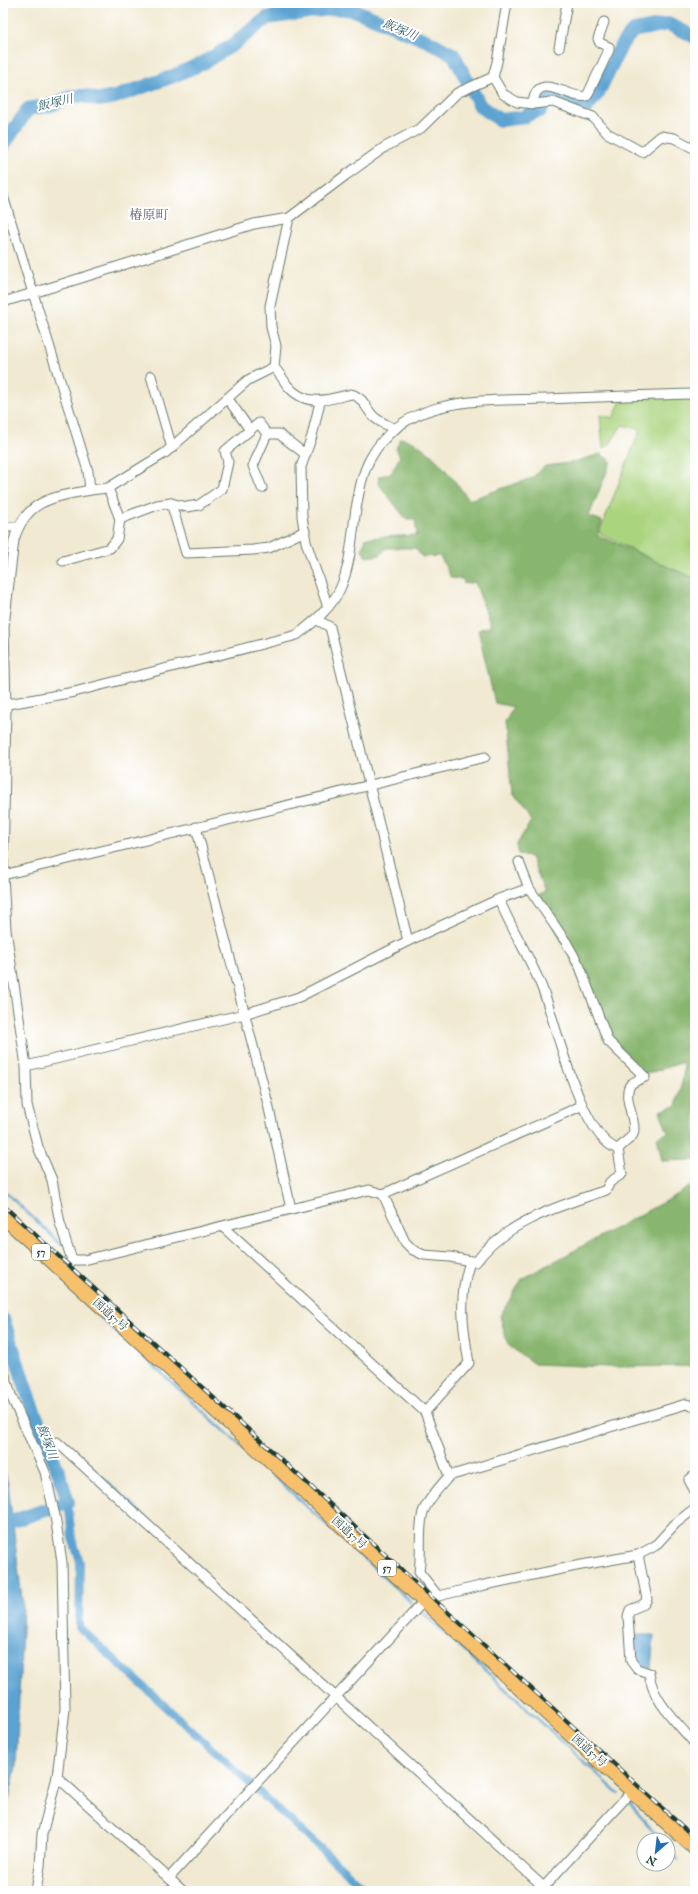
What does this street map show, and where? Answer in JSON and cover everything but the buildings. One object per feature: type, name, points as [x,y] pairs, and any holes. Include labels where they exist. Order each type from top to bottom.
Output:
[{"type":"highway","name":"国道57号","points":[[3,1217],[695,1849]]},
{"type":"street","points":[[3,302],[254,224],[289,218],[372,156],[421,128],[457,93],[492,77],[497,62],[507,3]]},
{"type":"street","points":[[559,48],[567,3]]},
{"type":"street","points":[[533,104],[534,95],[540,89],[550,87],[560,88],[582,98],[587,96],[609,50],[609,46],[600,43],[598,39],[604,22]]},
{"type":"street","points":[[492,77],[503,94],[517,102],[533,104],[553,102],[593,117],[607,133],[642,152],[661,136],[674,138],[695,149]]},
{"type":"street","points":[[3,196],[88,471],[90,490]]},
{"type":"street","points":[[289,218],[270,306],[271,327],[276,346],[274,367],[288,385],[301,396],[320,402],[351,394],[355,395],[361,398],[379,421],[395,430]]},
{"type":"street","points":[[72,1260],[64,1238],[52,1180],[34,1133],[26,1105],[26,1066],[6,930],[3,875],[4,626],[13,547],[18,527],[24,516],[35,506],[60,496],[108,488],[172,448],[248,380],[274,367]]},
{"type":"street","points":[[151,376],[172,448]]},
{"type":"street","points":[[4,705],[74,692],[297,635],[317,620],[340,589],[344,577],[360,483],[370,459],[380,445],[395,430],[410,419],[433,408],[451,404],[474,402],[695,394]]},
{"type":"street","points":[[228,399],[250,430]]},
{"type":"street","points":[[320,402],[312,436],[302,467],[302,516],[312,562],[328,607]]},
{"type":"street","points":[[120,519],[157,505],[172,503],[187,507],[199,505],[222,489],[228,462],[225,451],[259,423],[267,434]]},
{"type":"street","points":[[267,434],[279,434],[283,436],[305,454]]},
{"type":"street","points":[[262,488],[253,466],[267,434]]},
{"type":"street","points":[[63,561],[110,548],[117,539],[120,519],[108,488]]},
{"type":"street","points":[[172,503],[186,553],[264,548],[305,531]]},
{"type":"street","points":[[3,526],[18,527]]},
{"type":"street","points":[[317,620],[330,627],[408,941]]},
{"type":"street","points":[[3,875],[485,757]]},
{"type":"street","points":[[196,827],[268,1104],[291,1209]]},
{"type":"street","points":[[519,862],[529,888],[566,942],[580,967],[608,1041],[645,1077],[632,1084],[628,1089],[632,1135],[618,1148]]},
{"type":"street","points":[[26,1066],[244,1014],[299,997],[408,941],[499,899],[529,888]]},
{"type":"street","points":[[499,899],[544,992],[582,1106],[610,1146],[618,1148]]},
{"type":"street","points":[[72,1260],[84,1260],[369,1190],[383,1194],[582,1106]]},
{"type":"street","points":[[383,1194],[405,1242],[413,1250],[424,1255],[450,1257],[476,1262],[493,1242],[513,1227],[606,1190],[610,1182],[622,1174],[618,1148]]},
{"type":"street","points":[[223,1227],[425,1412],[449,1476]]},
{"type":"street","points":[[63,1272],[72,1260]]},
{"type":"street","points":[[425,1412],[469,1363],[462,1308],[464,1280],[470,1262]]},
{"type":"street","points":[[3,1369],[12,1398],[45,1472],[55,1516],[62,1562],[65,1709],[57,1777],[42,1834],[40,1866],[36,1891]]},
{"type":"street","points":[[438,1596],[422,1578],[419,1572],[422,1523],[423,1513],[428,1502],[449,1476],[686,1404],[695,1407]]},
{"type":"street","points":[[57,1442],[336,1697],[544,1890],[632,1791]]},
{"type":"street","points":[[695,1475],[689,1480],[695,1491]]},
{"type":"street","points":[[169,1878],[424,1601],[438,1596],[576,1566],[638,1555],[655,1546],[675,1524],[695,1508]]},
{"type":"street","points":[[638,1555],[647,1600],[644,1604],[630,1610],[628,1616],[631,1661],[637,1669],[649,1673],[650,1685],[664,1707],[695,1744]]},
{"type":"street","points":[[57,1777],[183,1891]]},
{"type":"green space","points":[[695,394],[695,578],[661,564],[599,533],[640,430],[622,425],[610,444],[603,449],[600,415],[613,418],[623,396]]},
{"type":"green space","points":[[400,438],[420,446],[430,454],[448,472],[469,500],[532,478],[545,466],[570,463],[601,454],[611,461],[589,516],[602,521],[597,535],[695,579],[695,629],[691,639],[695,639],[695,1160],[662,1161],[657,1137],[668,1133],[660,1111],[676,1106],[683,1078],[684,1062],[646,1074],[610,1039],[604,1022],[538,896],[545,892],[531,857],[518,854],[517,844],[531,821],[512,794],[505,723],[513,707],[495,703],[478,630],[491,626],[475,582],[464,584],[463,579],[451,578],[440,556],[422,557],[415,548],[387,548],[380,555],[366,557],[362,549],[366,538],[417,535],[415,519],[406,519],[378,483],[379,476],[391,474],[400,456],[396,449]]},
{"type":"green space","points":[[695,1183],[695,1366],[609,1367],[534,1364],[508,1345],[500,1316],[522,1279],[680,1193]]},
{"type":"water","points":[[3,1465],[8,1484],[23,1607],[16,1767],[3,1826]]},
{"type":"water","points":[[633,1635],[654,1635],[651,1669],[639,1665],[634,1660]]},
{"type":"waterway","name":"飯塚川","points":[[3,146],[28,109],[52,105],[73,96],[85,96],[99,100],[115,97],[171,77],[203,63],[234,44],[267,18],[335,8],[354,10],[430,42],[454,55],[480,106],[500,120],[525,117],[531,113],[540,111],[547,96],[552,95],[587,107],[598,93],[622,44],[633,31],[668,24],[695,37]]},
{"type":"waterway","points":[[3,1190],[61,1244]]},
{"type":"waterway","points":[[83,1300],[413,1604]]},
{"type":"waterway","name":"飯塚川","points":[[3,1319],[30,1401],[59,1473],[68,1502],[13,1521],[3,1522]]},
{"type":"waterway","points":[[73,1450],[168,1538]]},
{"type":"waterway","points":[[68,1502],[72,1538],[80,1562],[79,1627],[367,1891]]},
{"type":"waterway","points":[[422,1612],[619,1794]]},
{"type":"waterway","points":[[629,1803],[654,1832]]},
{"type":"railway","points":[[3,1205],[695,1838]]},
{"type":"district","name":"椿原町","points":[[149,215]]}]
